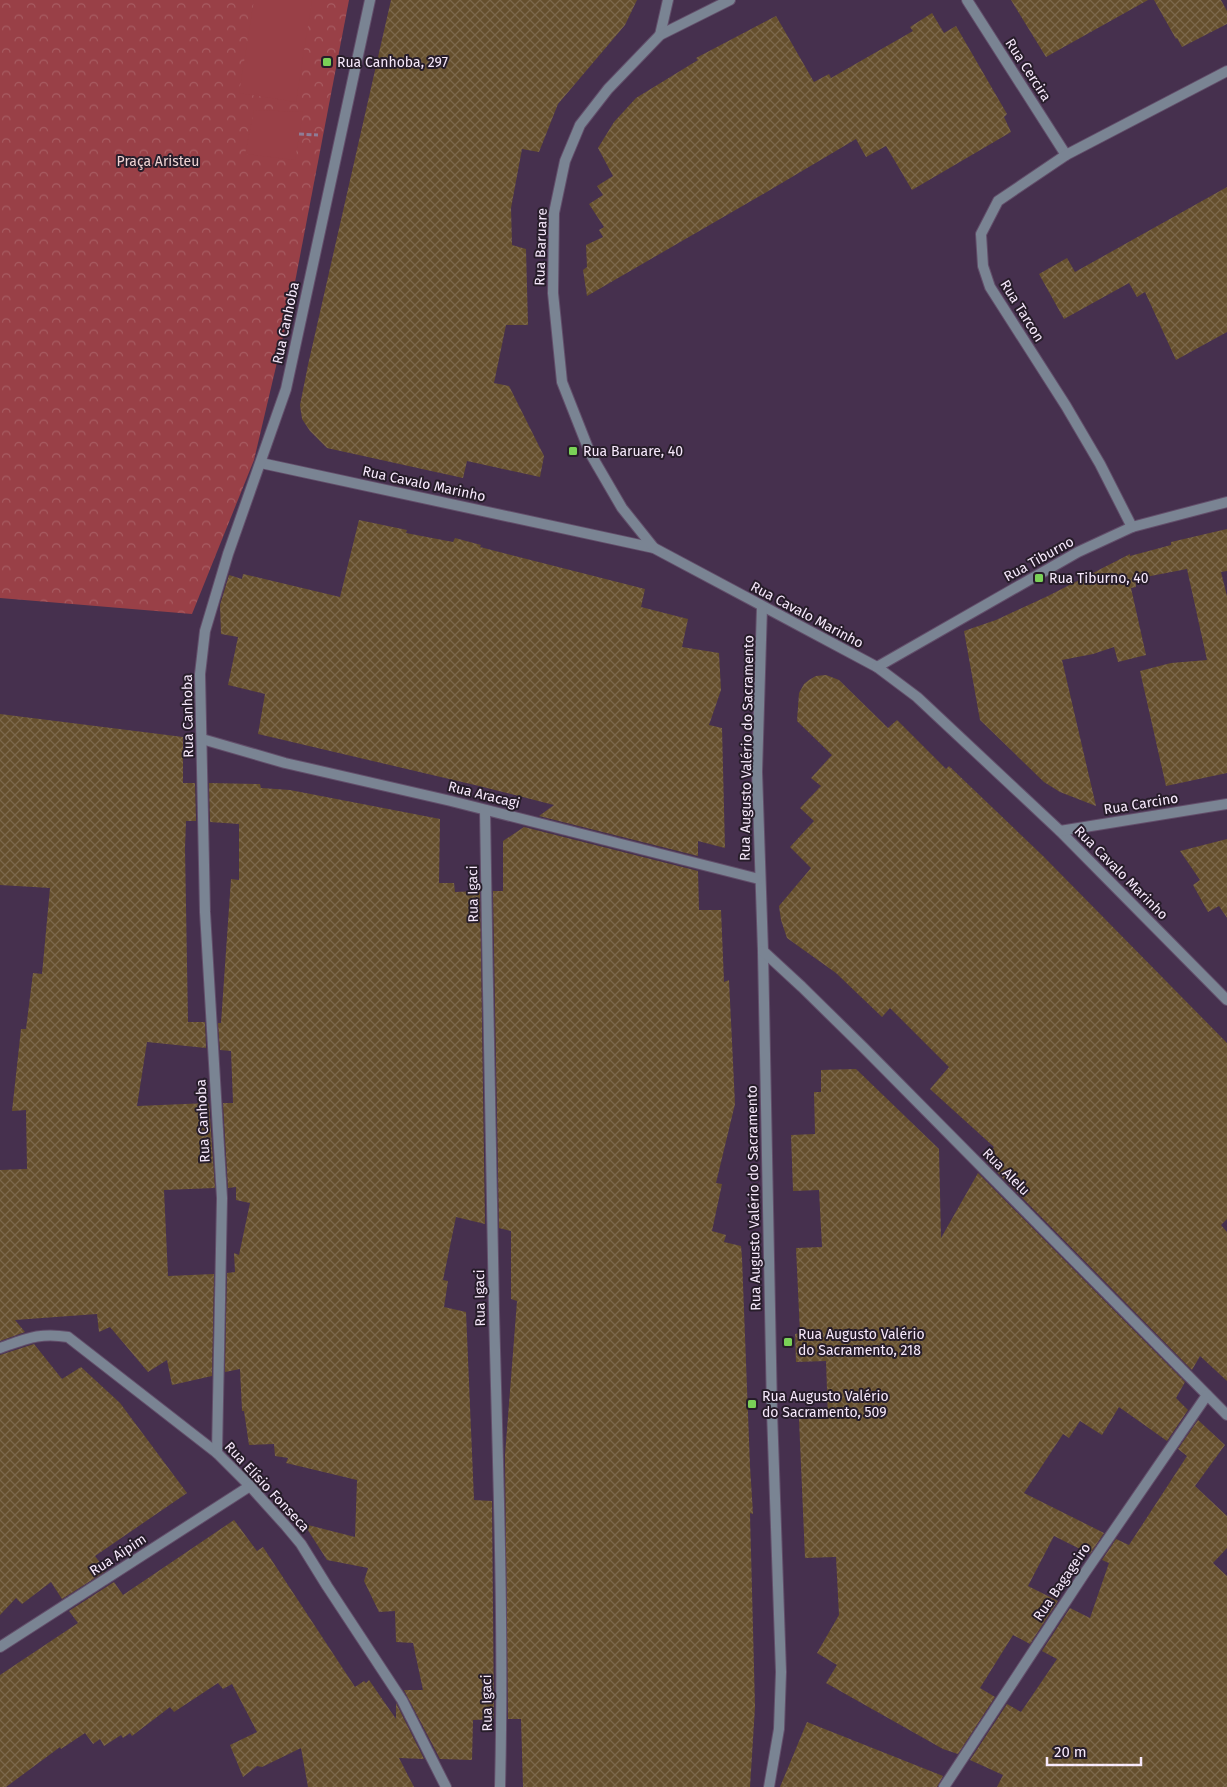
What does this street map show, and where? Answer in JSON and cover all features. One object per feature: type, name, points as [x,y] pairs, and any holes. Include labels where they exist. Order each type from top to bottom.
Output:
[{"type":"street","name":"Rua Canhoba","points":[[217,1453],[222,1198],[205,912],[200,674],[205,631],[228,554],[286,389],[370,0]]},
{"type":"street","points":[[660,34],[668,0]]},
{"type":"street","name":"Rua Baruare","points":[[654,548],[622,508],[590,453],[562,382],[553,293],[554,213],[565,161],[580,125],[608,89],[660,34],[730,0]]},
{"type":"street","name":"Rua Cercira","points":[[967,0],[1066,155]]},
{"type":"street","name":"Rua Tarcon","points":[[1132,527],[1100,464],[1066,406],[990,286],[983,266],[980,234],[998,201],[1066,155],[1227,71]]},
{"type":"street","name":"Rua Cavalo Marinho","points":[[260,463],[654,548],[877,667],[917,697],[1060,831],[1227,1000]]},
{"type":"street","name":"Rua Tiburno","points":[[877,667],[1078,552],[1132,527],[1227,502]]},
{"type":"street","name":"Rua Augusto Valério do Sacramento","points":[[762,607],[757,772],[763,951],[772,1411],[781,1672],[779,1730],[769,1787]]},
{"type":"street","name":"Rua Aracagi","points":[[202,739],[285,763],[485,810],[760,879]]},
{"type":"street","name":"Rua Carcino","points":[[1060,831],[1227,804]]},
{"type":"street","name":"Rua Igaci","points":[[485,810],[499,1476],[502,1736],[500,1787]]},
{"type":"street","name":"Rua Alelu","points":[[763,951],[870,1054],[1227,1415]]},
{"type":"street","name":"Rua Elísio Fonseca","points":[[0,1348],[42,1334],[68,1337],[217,1453],[250,1486],[301,1544],[402,1700],[446,1787]]},
{"type":"street","name":"Rua Bagageiro","points":[[944,1787],[1084,1574],[1207,1395]]},
{"type":"street","name":"Rua Aipim","points":[[0,1647],[250,1486]]},
{"type":"green space","name":"Praça Aristeu","points":[[0,0],[349,0],[291,303],[254,460],[192,614],[0,598]]},
{"type":"green space","points":[[254,0],[312,0],[296,102],[239,93]]},
{"type":"green space","points":[[254,110],[303,112],[295,160],[245,154]]},
{"type":"building","points":[[391,0],[637,0],[625,25],[558,104],[539,152],[522,149],[511,208],[512,245],[526,249],[528,325],[506,325],[494,383],[509,386],[544,456],[540,477],[467,461],[463,478],[327,448],[310,431],[302,419],[300,405],[308,365]]},
{"type":"building","points":[[1011,0],[1148,0],[1046,57]]},
{"type":"building","points":[[1154,0],[1221,0],[1227,11],[1227,24],[1182,47]]},
{"type":"building","points":[[932,13],[944,33],[956,26],[1007,114],[1004,117],[1011,132],[912,190],[886,146],[866,157],[856,139],[587,296],[583,270],[587,267],[586,245],[603,237],[599,230],[604,227],[589,204],[603,195],[597,186],[613,176],[598,148],[614,122],[636,98],[698,60],[696,58],[776,16],[814,82],[829,74],[831,78],[913,31],[910,27]]},
{"type":"building","points":[[1227,187],[1227,332],[1176,360],[1145,292],[1137,297],[1129,283],[1064,319],[1039,274],[1067,258],[1075,272]]},
{"type":"building","points":[[359,520],[407,530],[406,533],[453,542],[455,538],[481,545],[480,547],[645,589],[641,607],[688,619],[682,647],[719,653],[721,690],[709,725],[722,728],[725,848],[698,841],[698,856],[539,816],[554,805],[258,734],[265,694],[228,685],[238,637],[221,634],[220,605],[229,575],[242,579],[243,574],[340,597]]},
{"type":"building","points":[[1227,529],[1227,571],[1221,572],[1227,596],[1227,773],[1166,786],[1140,671],[1171,663],[1207,660],[1187,569],[1135,579],[1136,587],[1131,588],[1146,655],[1118,662],[1114,647],[1093,654],[1062,660],[1096,806],[1060,792],[1044,782],[980,720],[964,631],[996,620],[1048,596],[1130,554],[1130,556],[1171,545],[1171,542]]},
{"type":"building","points":[[826,675],[839,680],[888,728],[897,720],[946,769],[949,766],[1043,856],[1227,1043],[1227,1219],[1221,1225],[1227,1232],[1227,1381],[1200,1356],[1192,1370],[986,1161],[994,1147],[930,1089],[949,1067],[890,1008],[882,1017],[836,973],[787,938],[779,906],[811,868],[790,847],[814,821],[800,808],[821,786],[811,778],[832,755],[797,721],[799,693],[804,684],[809,680],[816,676]]},
{"type":"building","points":[[0,714],[183,737],[183,783],[195,783],[196,821],[186,821],[188,1022],[205,1022],[206,1048],[147,1042],[137,1106],[209,1103],[215,1188],[164,1190],[168,1276],[214,1274],[212,1376],[172,1385],[167,1360],[148,1372],[110,1327],[99,1332],[97,1314],[15,1320],[25,1332],[0,1341],[0,1170],[27,1169],[26,1110],[12,1111],[21,1029],[26,1029],[33,973],[42,974],[50,888],[0,885]]},
{"type":"building","points":[[209,783],[260,784],[261,788],[290,790],[440,819],[439,883],[454,883],[455,892],[480,891],[485,1224],[456,1217],[443,1280],[448,1281],[444,1307],[466,1312],[474,1500],[492,1501],[494,1719],[473,1720],[472,1760],[440,1759],[404,1690],[423,1690],[413,1643],[396,1642],[395,1611],[379,1612],[364,1581],[368,1568],[327,1560],[304,1524],[355,1537],[357,1480],[286,1463],[288,1458],[275,1456],[274,1444],[249,1445],[244,1411],[242,1411],[240,1369],[225,1372],[227,1273],[235,1272],[234,1253],[239,1255],[250,1203],[236,1200],[236,1187],[228,1188],[223,1103],[233,1103],[231,1051],[220,1050],[218,1023],[221,1023],[231,879],[239,880],[239,824],[210,822]]},
{"type":"building","points":[[524,827],[698,871],[699,910],[721,910],[724,982],[729,980],[735,1104],[716,1183],[722,1184],[712,1231],[726,1235],[724,1242],[741,1246],[742,1258],[753,1514],[750,1513],[755,1707],[750,1787],[523,1787],[521,1719],[508,1719],[505,1455],[517,1301],[511,1299],[511,1231],[499,1228],[493,891],[503,891],[503,841]]},
{"type":"building","points":[[1227,839],[1227,918],[1219,906],[1208,912],[1193,885],[1200,880],[1180,851]]},
{"type":"building","points":[[856,1069],[939,1149],[941,1238],[978,1173],[1185,1382],[1176,1398],[1188,1410],[1167,1441],[1119,1407],[1102,1435],[1080,1421],[1069,1438],[1063,1434],[1024,1493],[1104,1533],[1090,1554],[1054,1536],[1028,1586],[1058,1601],[1030,1644],[1013,1635],[980,1688],[995,1697],[958,1754],[943,1749],[826,1683],[837,1665],[817,1653],[839,1615],[836,1557],[805,1558],[799,1419],[828,1418],[826,1361],[796,1362],[795,1334],[800,1333],[796,1248],[822,1247],[819,1190],[793,1191],[791,1135],[815,1134],[814,1092],[821,1092],[821,1070]]},
{"type":"building","points":[[34,1344],[62,1379],[81,1367],[120,1403],[187,1493],[95,1556],[106,1571],[62,1599],[51,1582],[22,1604],[16,1598],[0,1615],[0,1355]]},
{"type":"building","points":[[1198,1420],[1225,1445],[1195,1486],[1227,1516],[1227,1548],[1213,1563],[1227,1576],[1227,1787],[997,1787],[1003,1775],[970,1760],[1007,1704],[1021,1712],[1057,1659],[1042,1651],[1070,1608],[1090,1618],[1109,1563],[1102,1560],[1116,1539],[1129,1545],[1187,1456],[1178,1449]]},
{"type":"building","points":[[234,1520],[257,1551],[263,1547],[355,1687],[369,1680],[396,1719],[396,1703],[424,1759],[399,1758],[414,1787],[308,1787],[301,1748],[262,1767],[257,1766],[243,1777],[230,1745],[257,1732],[232,1684],[223,1689],[218,1683],[174,1712],[170,1707],[132,1736],[130,1733],[123,1738],[121,1735],[104,1746],[100,1739],[93,1744],[85,1733],[61,1749],[60,1747],[6,1787],[0,1787],[0,1675],[78,1623],[69,1611],[114,1582],[123,1595]]},
{"type":"building","points":[[807,1722],[943,1776],[937,1787],[780,1787]]},
{"type":"place","name":"Rua Canhoba, 297","points":[[327,62]]},
{"type":"place","name":"Rua Baruare, 40","points":[[573,451]]},
{"type":"place","name":"Rua Tiburno, 40","points":[[1039,578]]},
{"type":"place","name":"Rua Augusto Valério do Sacramento, 218","points":[[788,1342]]},
{"type":"place","name":"Rua Augusto Valério do Sacramento, 509","points":[[752,1404]]}]
